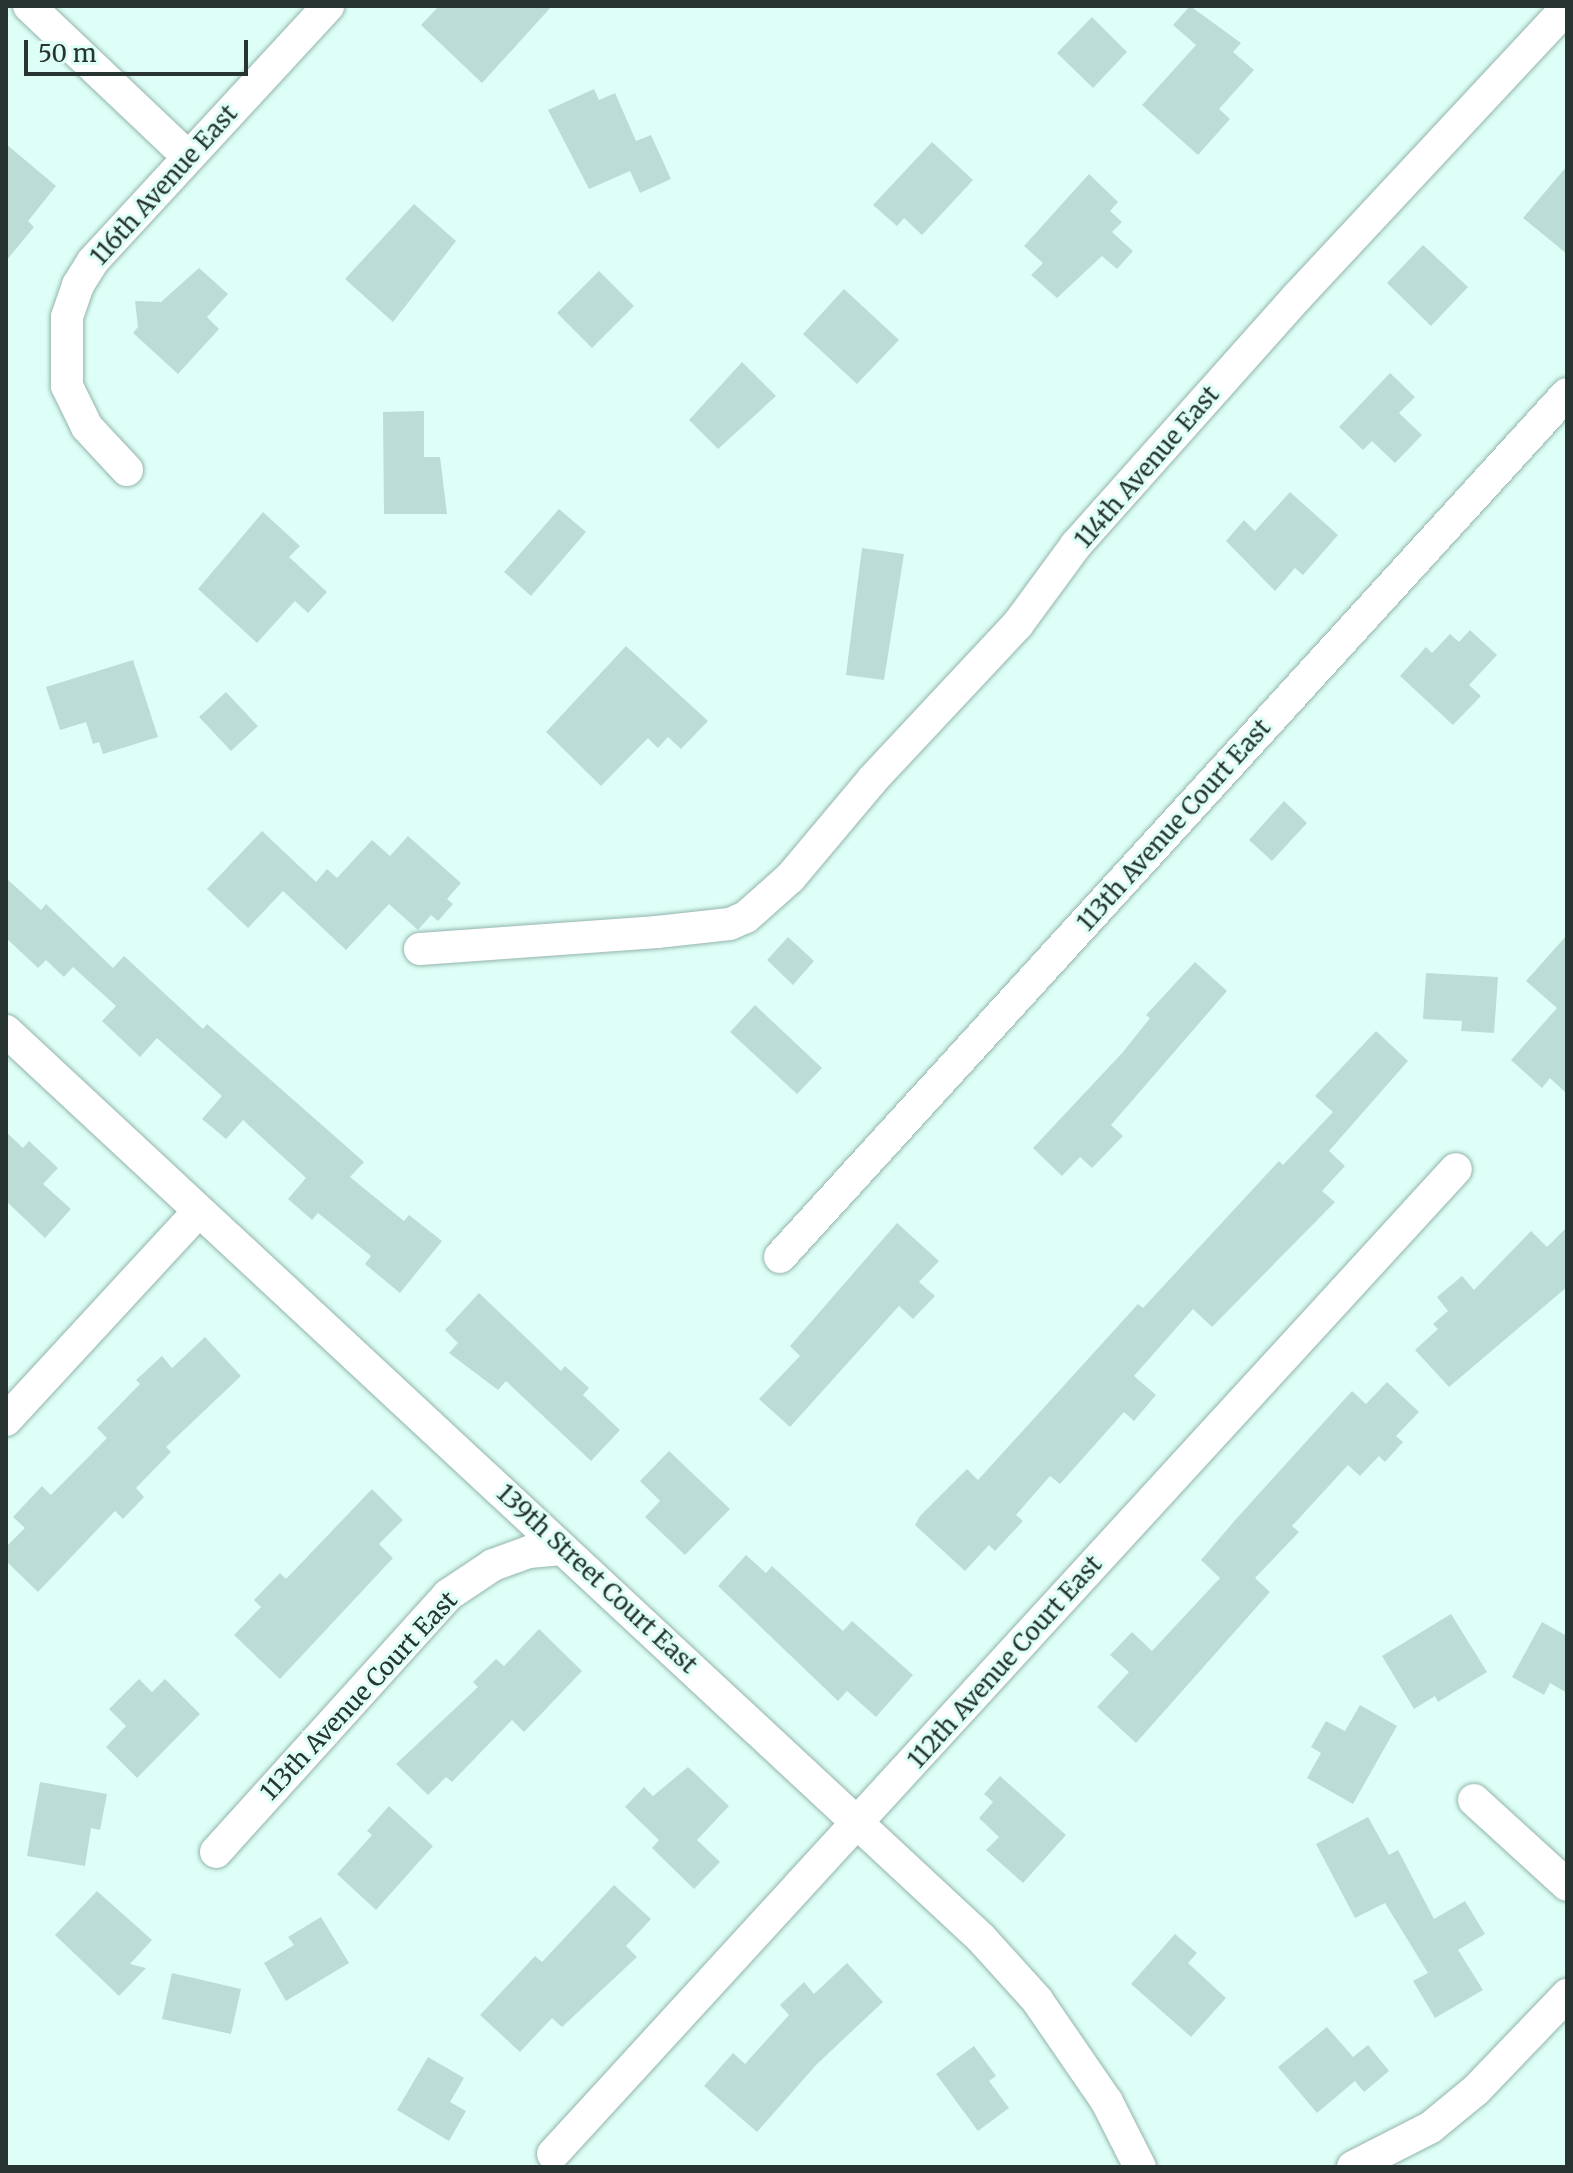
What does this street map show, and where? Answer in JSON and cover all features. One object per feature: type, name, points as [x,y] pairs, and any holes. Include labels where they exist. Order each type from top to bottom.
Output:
[{"type":"street","points":[[29,6],[188,157]]},
{"type":"street","name":"116th Avenue East","points":[[127,470],[87,427],[67,386],[67,317],[93,261],[328,6]]},
{"type":"street","name":"114th Avenue East","points":[[420,949],[730,924],[746,917],[790,878],[873,779],[1018,624],[1076,545],[1255,345],[1567,7]]},
{"type":"street","name":"113th Avenue Court East","points":[[780,1257],[1567,394]]},
{"type":"street","name":"139th Street Court East","points":[[6,1031],[981,1938],[1037,2000],[1107,2102],[1132,2164]]},
{"type":"street","name":"112th Avenue Court East","points":[[553,2154],[1456,1169]]},
{"type":"street","points":[[6,1420],[199,1211]]},
{"type":"street","name":"113th Avenue Court East","points":[[216,1852],[448,1595],[493,1565],[529,1552],[562,1549]]},
{"type":"street","points":[[1474,1800],[1567,1885]]},
{"type":"street","points":[[1353,2167],[1431,2127],[1476,2090],[1567,1995]]},
{"type":"building","points":[[439,6],[552,6],[482,83],[421,25]]},
{"type":"building","points":[[1190,6],[1241,43],[1233,52],[1254,70],[1219,109],[1230,119],[1198,155],[1142,105],[1196,45],[1173,25]]},
{"type":"building","points":[[1092,17],[1127,52],[1093,88],[1057,53]]},
{"type":"building","points":[[594,89],[599,100],[615,93],[636,141],[651,135],[671,179],[640,193],[630,171],[589,189],[548,110]]},
{"type":"building","points":[[932,142],[973,180],[922,235],[904,218],[897,226],[873,205]]},
{"type":"building","points":[[6,144],[56,186],[28,221],[34,227],[6,261]]},
{"type":"building","points":[[1567,166],[1567,254],[1523,218]]},
{"type":"building","points":[[1089,174],[1118,202],[1110,211],[1122,222],[1112,232],[1133,251],[1117,269],[1102,256],[1057,298],[1031,275],[1043,263],[1024,246]]},
{"type":"building","points":[[414,204],[456,241],[393,322],[345,279]]},
{"type":"building","points":[[1423,245],[1468,287],[1431,326],[1387,283]]},
{"type":"building","points":[[199,268],[228,294],[207,317],[219,329],[178,374],[133,333],[138,327],[135,301],[161,302]]},
{"type":"building","points":[[599,271],[634,306],[592,348],[557,313]]},
{"type":"building","points":[[844,289],[899,340],[857,384],[803,334]]},
{"type":"building","points":[[742,362],[776,396],[718,449],[689,420]]},
{"type":"building","points":[[1390,373],[1415,397],[1399,413],[1422,435],[1395,463],[1372,441],[1363,450],[1339,427]]},
{"type":"building","points":[[424,411],[424,457],[440,457],[447,514],[384,514],[383,412]]},
{"type":"building","points":[[1290,492],[1338,535],[1303,575],[1295,568],[1275,591],[1226,541],[1244,520],[1255,531]]},
{"type":"building","points":[[559,509],[586,532],[531,596],[504,572]]},
{"type":"building","points":[[263,512],[300,546],[289,557],[327,592],[308,613],[295,601],[257,643],[198,589]]},
{"type":"building","points":[[862,548],[904,554],[884,680],[846,675]]},
{"type":"building","points":[[1470,630],[1497,655],[1469,685],[1481,696],[1453,725],[1400,676],[1426,647],[1432,653],[1450,634],[1459,642]]},
{"type":"building","points":[[626,646],[708,721],[681,749],[668,737],[658,748],[648,738],[601,786],[546,732]]},
{"type":"building","points":[[133,660],[158,737],[103,754],[99,742],[93,744],[86,722],[60,730],[46,687]]},
{"type":"building","points":[[226,692],[258,726],[231,751],[199,717]]},
{"type":"building","points":[[1284,801],[1307,823],[1272,861],[1249,840]]},
{"type":"building","points":[[262,831],[316,882],[327,869],[337,878],[372,840],[390,856],[408,836],[461,883],[447,899],[453,904],[438,921],[431,915],[418,930],[389,904],[346,950],[283,891],[248,928],[207,889]]},
{"type":"building","points":[[6,878],[41,910],[46,904],[113,968],[124,956],[203,1029],[207,1024],[364,1162],[350,1177],[404,1221],[409,1215],[442,1241],[400,1293],[365,1264],[371,1256],[318,1213],[312,1220],[288,1199],[306,1178],[243,1120],[226,1139],[202,1119],[222,1096],[157,1038],[140,1057],[102,1021],[116,1006],[73,967],[64,977],[46,960],[38,968],[6,938]]},
{"type":"building","points":[[1567,935],[1567,1094],[1550,1078],[1542,1088],[1511,1060],[1557,1008],[1526,981]]},
{"type":"building","points":[[788,937],[814,961],[793,985],[767,960]]},
{"type":"building","points":[[1195,962],[1227,991],[1111,1125],[1123,1136],[1092,1168],[1080,1157],[1062,1176],[1033,1148],[1123,1052],[1150,1018],[1146,1015]]},
{"type":"building","points":[[1426,973],[1498,977],[1494,1033],[1461,1031],[1462,1021],[1423,1019]]},
{"type":"building","points":[[755,1005],[822,1068],[797,1094],[730,1032]]},
{"type":"building","points":[[1376,1031],[1408,1061],[1329,1151],[1345,1166],[1322,1191],[1335,1202],[1212,1327],[1193,1309],[1134,1376],[1156,1395],[1134,1421],[1124,1412],[1060,1484],[1050,1476],[1016,1515],[1023,1521],[995,1551],[989,1545],[965,1571],[915,1525],[920,1516],[967,1469],[978,1480],[1138,1304],[1143,1308],[1279,1161],[1283,1165],[1333,1112],[1315,1096]]},
{"type":"building","points":[[6,1132],[23,1148],[29,1141],[58,1168],[43,1184],[71,1209],[45,1238],[6,1201]]},
{"type":"building","points":[[897,1223],[939,1261],[919,1282],[935,1296],[913,1319],[899,1306],[790,1427],[759,1399],[800,1356],[790,1346]]},
{"type":"building","points":[[1567,1227],[1567,1287],[1449,1387],[1415,1350],[1438,1329],[1433,1324],[1448,1311],[1437,1297],[1462,1276],[1474,1290],[1531,1231],[1547,1247]]},
{"type":"building","points":[[479,1293],[561,1371],[565,1366],[589,1388],[583,1395],[620,1430],[591,1461],[506,1381],[498,1390],[449,1353],[458,1343],[445,1330]]},
{"type":"building","points":[[205,1337],[241,1376],[166,1447],[171,1452],[136,1488],[144,1497],[123,1519],[115,1511],[38,1592],[6,1561],[6,1547],[25,1528],[13,1517],[42,1486],[51,1495],[107,1438],[97,1428],[140,1384],[136,1380],[162,1356],[172,1368]]},
{"type":"building","points":[[1387,1382],[1419,1412],[1396,1436],[1403,1442],[1385,1462],[1379,1456],[1360,1476],[1348,1465],[1292,1526],[1299,1532],[1255,1578],[1270,1592],[1136,1743],[1097,1707],[1129,1672],[1110,1655],[1132,1632],[1152,1651],[1220,1578],[1201,1560],[1237,1518],[1352,1391],[1366,1404]]},
{"type":"building","points":[[669,1451],[730,1509],[685,1555],[645,1517],[660,1501],[640,1481]]},
{"type":"building","points":[[372,1489],[403,1520],[379,1544],[393,1558],[280,1679],[234,1635],[261,1607],[254,1600],[280,1573],[286,1579]]},
{"type":"building","points":[[746,1555],[766,1573],[772,1566],[843,1631],[852,1621],[913,1675],[876,1717],[847,1691],[838,1701],[718,1586]]},
{"type":"building","points":[[1451,1614],[1487,1672],[1438,1702],[1435,1696],[1414,1709],[1382,1656]]},
{"type":"building","points":[[1542,1622],[1567,1636],[1567,1693],[1550,1683],[1544,1695],[1512,1677]]},
{"type":"building","points":[[539,1629],[582,1671],[524,1732],[512,1720],[452,1782],[446,1777],[428,1795],[396,1764],[478,1687],[473,1682],[496,1659],[504,1666]]},
{"type":"building","points":[[139,1679],[152,1692],[165,1679],[200,1714],[137,1778],[106,1747],[126,1726],[109,1709]]},
{"type":"building","points":[[1360,1705],[1397,1726],[1353,1804],[1307,1778],[1321,1753],[1311,1747],[1326,1721],[1345,1731]]},
{"type":"building","points":[[688,1767],[729,1806],[697,1840],[720,1862],[694,1889],[652,1848],[659,1840],[625,1807],[644,1787],[653,1796]]},
{"type":"building","points":[[1000,1776],[1066,1835],[1023,1883],[986,1850],[999,1837],[979,1818],[993,1802],[984,1794]]},
{"type":"building","points":[[40,1782],[107,1794],[100,1830],[91,1828],[85,1866],[27,1856]]},
{"type":"building","points":[[389,1806],[433,1846],[376,1910],[337,1874],[372,1835],[367,1831]]},
{"type":"building","points":[[1368,1817],[1389,1855],[1398,1850],[1434,1919],[1465,1901],[1485,1934],[1458,1950],[1483,1990],[1435,2018],[1413,1981],[1428,1973],[1385,1903],[1355,1918],[1316,1844]]},
{"type":"building","points":[[614,1885],[651,1919],[626,1946],[637,1957],[562,2027],[552,2018],[520,2052],[480,2015],[535,1956],[542,1962]]},
{"type":"building","points":[[97,1891],[152,1940],[130,1964],[146,1968],[119,1996],[55,1935]]},
{"type":"building","points":[[321,1917],[349,1963],[286,2001],[264,1963],[294,1945],[288,1937]]},
{"type":"building","points":[[1175,1934],[1197,1953],[1188,1963],[1226,1998],[1191,2037],[1131,1984]]},
{"type":"building","points":[[847,1963],[883,2002],[817,2064],[757,2132],[704,2086],[733,2053],[745,2064],[789,2015],[780,2005],[804,1982],[814,1994]]},
{"type":"building","points":[[172,1973],[241,1989],[231,2034],[162,2019]]},
{"type":"building","points":[[1327,2027],[1353,2057],[1368,2045],[1389,2071],[1364,2092],[1355,2081],[1317,2113],[1278,2067]]},
{"type":"building","points":[[974,2046],[996,2076],[989,2081],[1009,2108],[978,2131],[936,2074]]},
{"type":"building","points":[[428,2057],[464,2078],[450,2102],[466,2111],[449,2141],[397,2110]]}]
